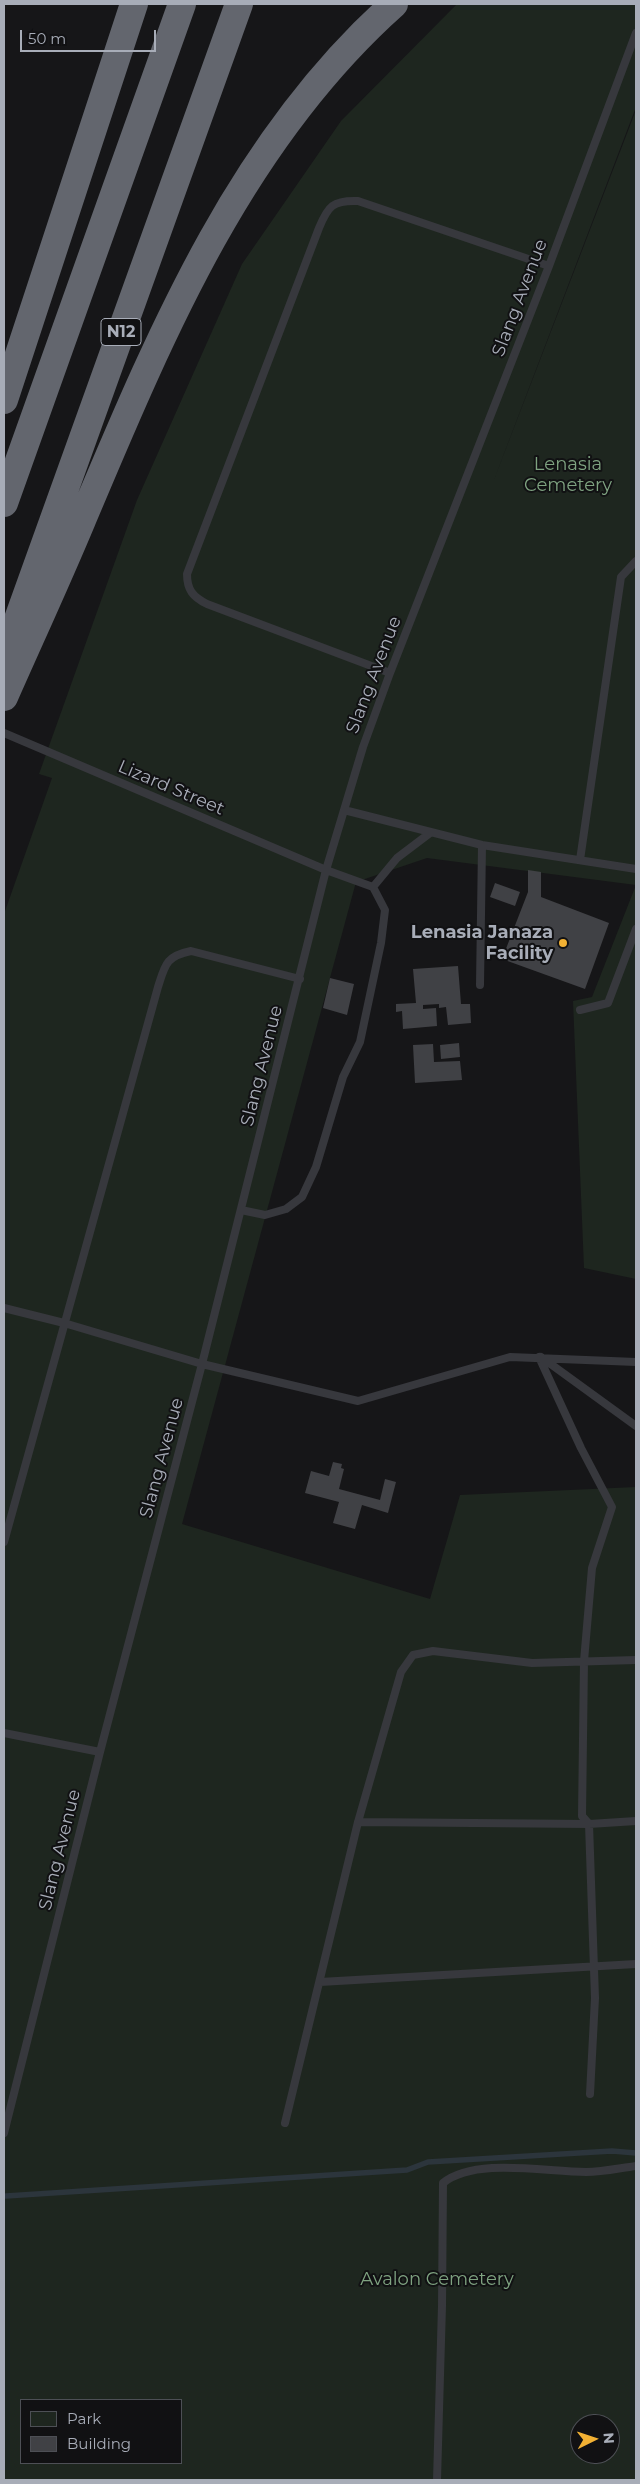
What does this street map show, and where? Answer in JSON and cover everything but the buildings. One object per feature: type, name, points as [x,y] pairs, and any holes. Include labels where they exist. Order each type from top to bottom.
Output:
[{"type":"highway","points":[[4,400],[105,98],[134,4]]},
{"type":"highway","points":[[4,503],[182,4]]},
{"type":"highway","name":"N12","points":[[4,660],[238,4]]},
{"type":"highway","points":[[4,697],[67,557],[141,380],[215,233],[269,149],[307,97],[360,37],[394,4]]},
{"type":"lane","name":"Slang Avenue","points":[[4,2133],[100,1752],[300,980],[326,870],[344,810],[363,747],[390,673],[549,266],[636,33]]},
{"type":"lane","points":[[390,673],[207,604],[192,595],[187,582],[187,574],[315,238],[325,213],[334,204],[344,200],[358,201],[549,266]]},
{"type":"lane","points":[[580,860],[621,577],[636,561]]},
{"type":"lane","name":"Lizard Street","points":[[4,733],[326,870],[373,887]]},
{"type":"lane","points":[[344,810],[482,845],[636,869]]},
{"type":"lane","points":[[241,1210],[264,1214],[286,1209],[302,1197],[316,1167],[343,1077],[360,1042],[381,944],[385,910],[373,887],[397,858],[430,833]]},
{"type":"lane","points":[[480,985],[482,845]]},
{"type":"lane","points":[[580,1010],[608,1003],[636,928]]},
{"type":"lane","points":[[4,1542],[158,987],[168,960],[176,954],[191,951],[300,980]]},
{"type":"lane","points":[[4,1308],[64,1323],[202,1364],[358,1401],[510,1357],[540,1356],[636,1362]]},
{"type":"lane","points":[[540,1356],[636,1426]]},
{"type":"lane","points":[[540,1356],[581,1448],[612,1507],[592,1568],[584,1661],[582,1816],[589,1824],[595,1998],[590,2094]]},
{"type":"lane","points":[[285,2122],[358,1822],[401,1672],[413,1655],[433,1652],[532,1663],[636,1660]]},
{"type":"lane","points":[[4,1733],[100,1752]]},
{"type":"lane","points":[[358,1822],[589,1824],[636,1820]]},
{"type":"lane","points":[[320,1982],[636,1964]]},
{"type":"lane","points":[[437,2480],[443,2183],[453,2174],[483,2169],[587,2172],[636,2166]]},
{"type":"green space","name":"Avalon Cemetery","points":[[457,4],[636,4],[636,107],[492,485],[636,110],[636,885],[427,858],[356,882],[182,1524],[430,1599],[460,1495],[636,1487],[636,2480],[4,2480],[4,914],[52,778],[39,774],[137,500],[242,264],[341,121]]},
{"type":"green space","points":[[636,885],[636,1279],[584,1268],[573,1001],[592,997]]},
{"type":"waterway","points":[[6,2196],[407,2170],[428,2162],[612,2151],[636,2153]]},
{"type":"place","name":"Lenasia Janaza Facility","points":[[563,943]]},
{"type":"park label","name":"Lenasia Cemetery","points":[[568,475]]}]
